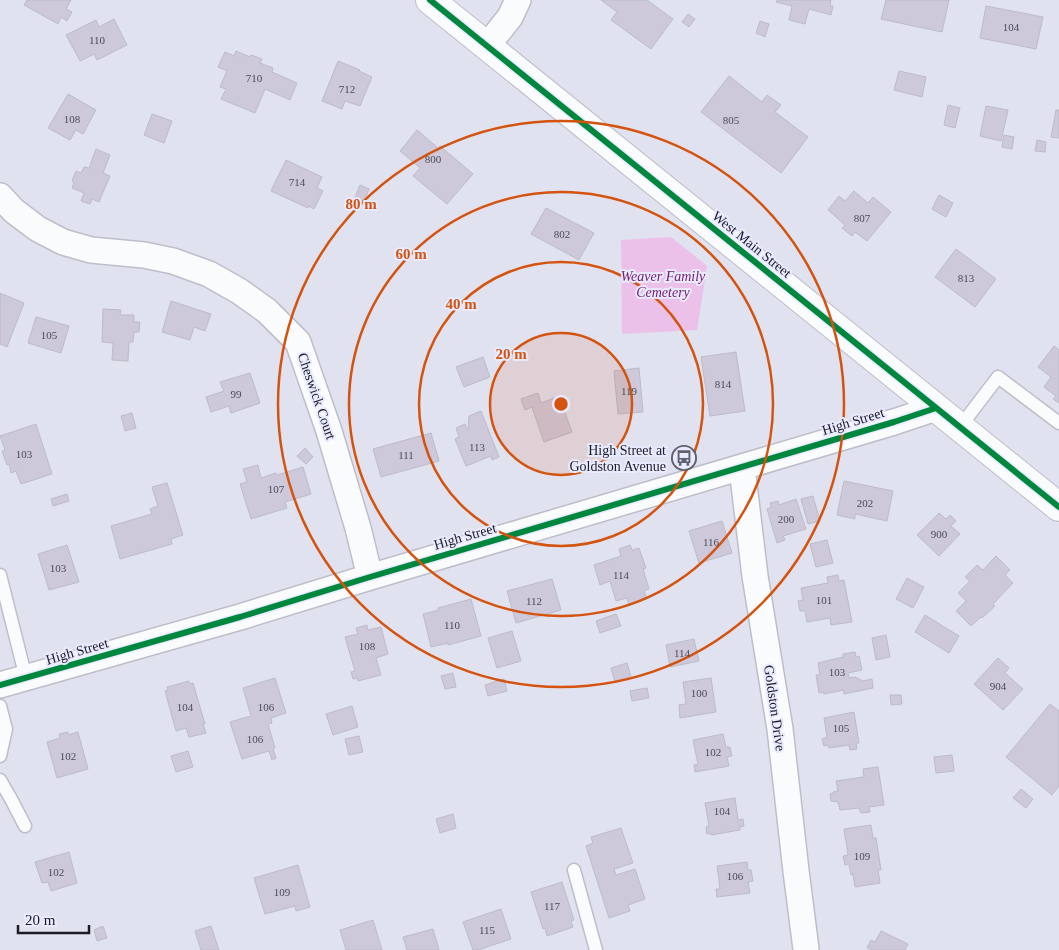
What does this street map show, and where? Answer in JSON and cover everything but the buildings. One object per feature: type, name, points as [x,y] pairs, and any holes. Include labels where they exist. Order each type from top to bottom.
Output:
[{"type":"main road","name":"West Main Street","points":[[430,0],[936,408],[1056,498]]},
{"type":"street","points":[[487,46],[510,17],[518,0]]},
{"type":"street","name":"Cheswick Court","points":[[0,196],[14,211],[38,229],[63,242],[91,250],[144,255],[173,261],[209,274],[239,290],[267,311],[298,342],[329,431],[358,528],[370,577]]},
{"type":"street","name":"High Street","points":[[0,685],[240,617],[742,468],[936,408]]},
{"type":"street","name":"Goldston Drive","points":[[742,468],[755,576],[780,729],[806,949]]},
{"type":"lane","points":[[960,427],[998,378],[1059,423]]},
{"type":"lane","points":[[0,575],[26,678]]},
{"type":"lane","points":[[0,706],[6,729],[0,756]]},
{"type":"lane","points":[[0,780],[25,826]]},
{"type":"lane","points":[[574,870],[596,950]]},
{"type":"green space","name":"Weaver Family Cemetery","points":[[671,237],[707,266],[697,330],[622,334],[621,240]]},
{"type":"cycle path","points":[[430,0],[1059,507]]},
{"type":"cycle path","points":[[0,685],[240,617],[936,408]]},
{"type":"place","name":"High Street at Goldston Avenue","points":[[684,458]]}]
